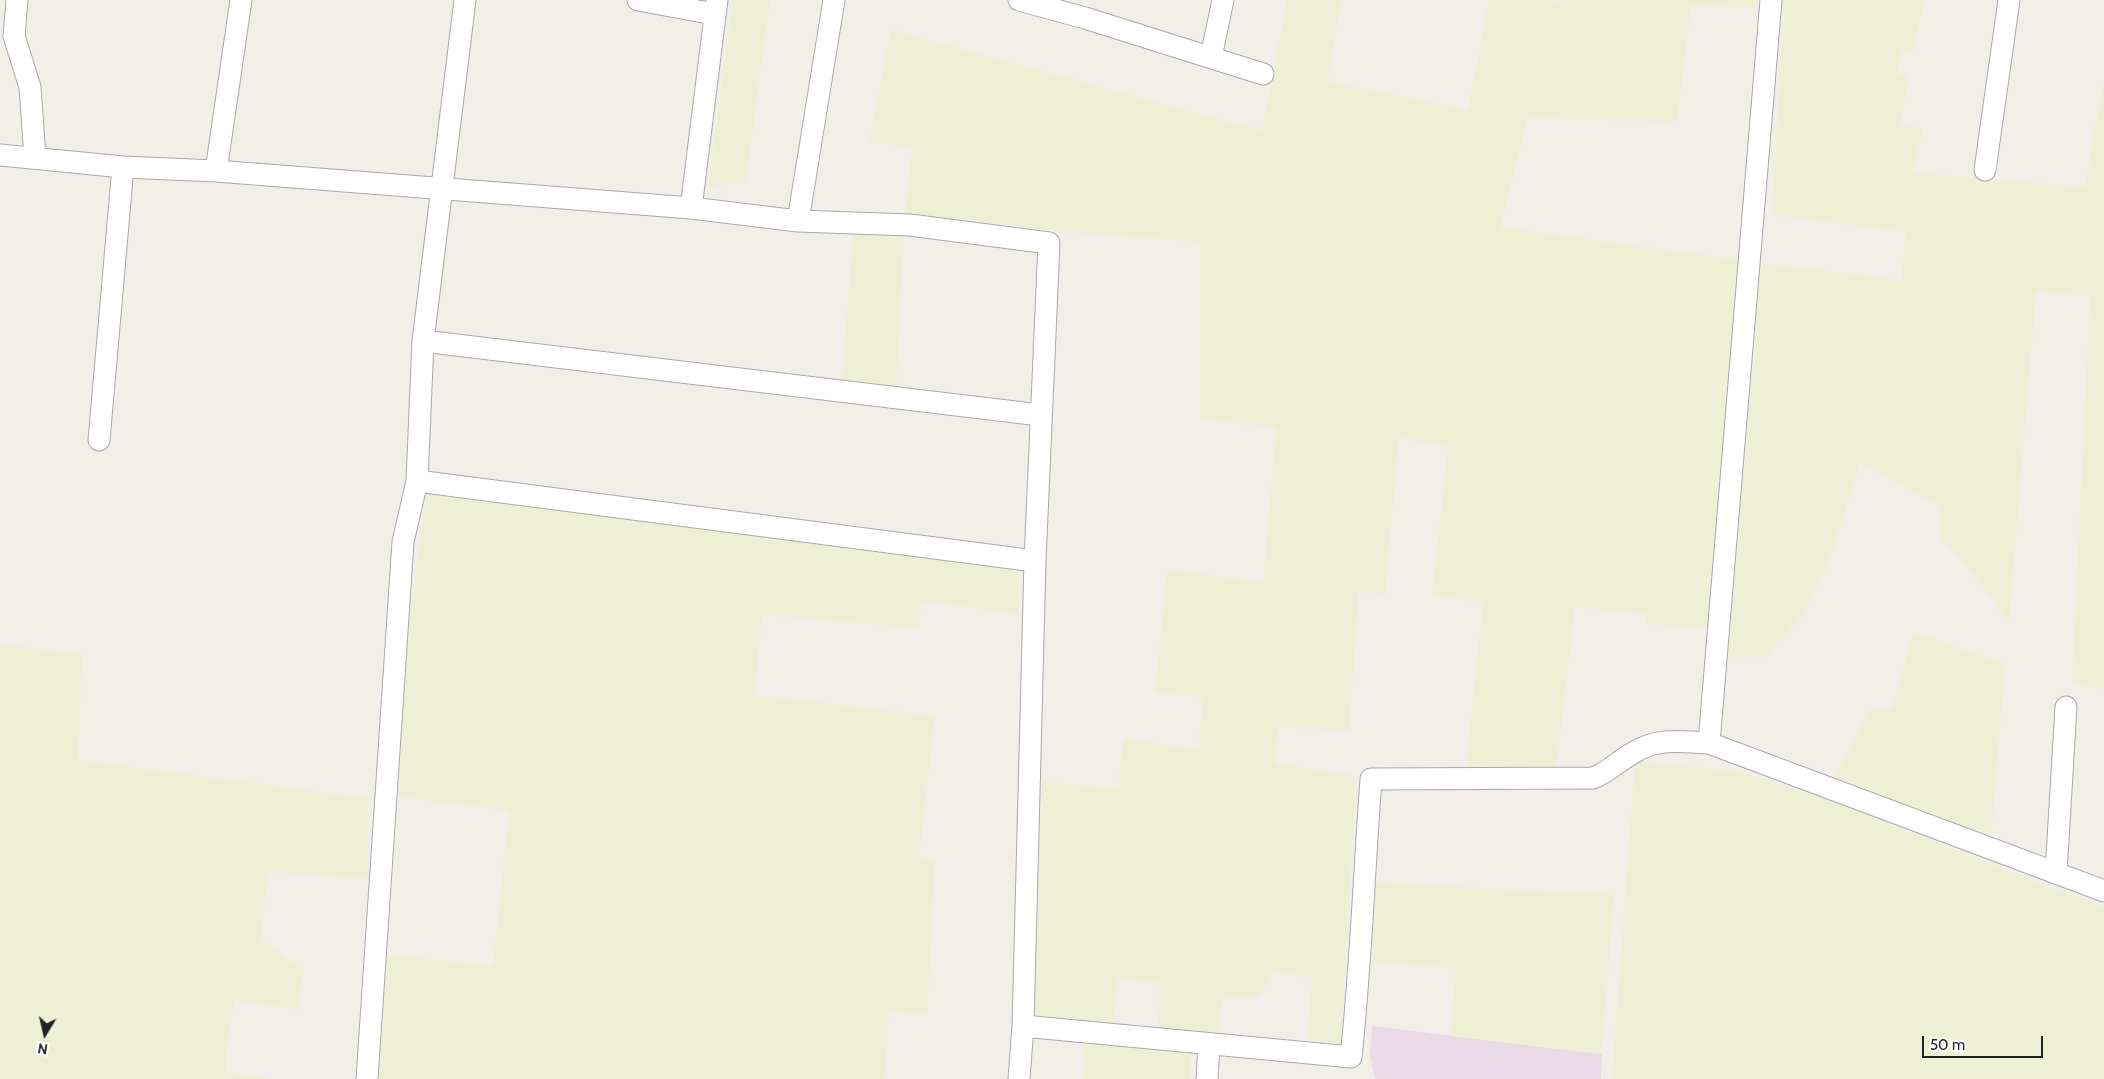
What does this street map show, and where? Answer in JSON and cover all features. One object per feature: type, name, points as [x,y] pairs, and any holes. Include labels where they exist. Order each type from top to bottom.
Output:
[{"type":"street","points":[[17,0],[14,36],[30,87],[35,158]]},
{"type":"street","points":[[216,171],[241,0]]},
{"type":"street","points":[[367,1079],[403,542],[417,481],[423,341],[440,188],[465,0]]},
{"type":"street","points":[[638,0],[716,7],[691,208]]},
{"type":"street","points":[[798,221],[834,0]]},
{"type":"street","points":[[1019,0],[1087,9],[1211,57],[1263,74]]},
{"type":"street","points":[[1211,57],[1223,0]]},
{"type":"street","points":[[1709,743],[1771,0]]},
{"type":"street","points":[[1986,170],[2009,0]]},
{"type":"street","points":[[0,155],[122,167],[216,171],[691,208],[798,221],[910,225],[1049,243],[1040,415],[1023,1026],[1019,1079]]},
{"type":"street","points":[[99,440],[122,167]]},
{"type":"street","points":[[423,341],[1040,415]]},
{"type":"street","points":[[417,481],[1035,561]]},
{"type":"street","points":[[2056,873],[2066,707]]},
{"type":"street","points":[[1023,1026],[1351,1058],[1359,982],[1361,907],[1370,779],[1593,778],[1607,773],[1632,753],[1652,742],[1709,743],[2104,891]]},
{"type":"street","points":[[1207,1079],[1209,1044]]},
{"type":"shaded area","points":[[1372,1026],[1602,1054],[1601,1079],[1375,1079],[1370,1055]]},
{"type":"green space","points":[[733,0],[770,0],[746,183],[708,186]]},
{"type":"green space","points":[[1287,0],[1342,0],[1327,81],[1468,110],[1489,0],[1548,0],[1558,5],[1559,0],[1757,0],[1756,8],[1691,5],[1677,122],[1528,118],[1500,227],[1740,260],[1708,628],[1645,624],[1646,614],[1575,607],[1556,772],[1466,767],[1483,602],[1432,596],[1448,446],[1399,438],[1385,594],[1359,592],[1349,731],[1278,727],[1275,763],[1356,776],[1341,1044],[1307,1041],[1312,978],[1274,972],[1258,997],[1222,997],[1219,1034],[1158,1030],[1160,983],[1118,979],[1113,1025],[1035,1018],[1042,782],[1118,789],[1123,738],[1198,750],[1203,697],[1155,693],[1167,569],[1263,583],[1276,428],[1200,419],[1201,242],[1063,232],[905,213],[912,147],[869,142],[891,30],[1262,131]]},
{"type":"green space","points":[[1784,0],[1924,0],[1913,53],[1901,51],[1897,74],[1908,76],[1901,125],[1923,129],[1913,173],[2085,187],[2104,78],[2104,689],[2072,684],[2090,296],[2036,292],[2009,622],[1965,564],[1940,537],[1940,507],[1860,462],[1833,550],[1805,613],[1765,657],[1728,657],[1762,263],[1901,280],[1906,232],[1772,215]]},
{"type":"green space","points":[[853,232],[904,235],[896,388],[842,382]]},
{"type":"green space","points":[[427,490],[1020,569],[1018,614],[922,601],[918,628],[762,615],[755,695],[935,716],[919,858],[935,861],[927,1015],[889,1011],[885,1079],[379,1079],[387,955],[493,966],[509,811],[399,797],[405,651]]},
{"type":"green space","points":[[1914,632],[2005,664],[1991,840],[1834,779],[1870,710],[1892,709]]},
{"type":"green space","points":[[0,644],[82,654],[78,760],[367,798],[368,879],[268,872],[261,940],[304,970],[298,1010],[235,1000],[225,1062],[227,1073],[273,1079],[0,1079]]},
{"type":"green space","points":[[1635,761],[1742,772],[1827,799],[2104,907],[2104,1079],[1612,1079]]},
{"type":"green space","points":[[1373,882],[1614,895],[1602,1054],[1450,1036],[1456,968],[1368,962]]},
{"type":"green space","points":[[1085,1041],[1191,1051],[1190,1079],[1083,1079]]}]
